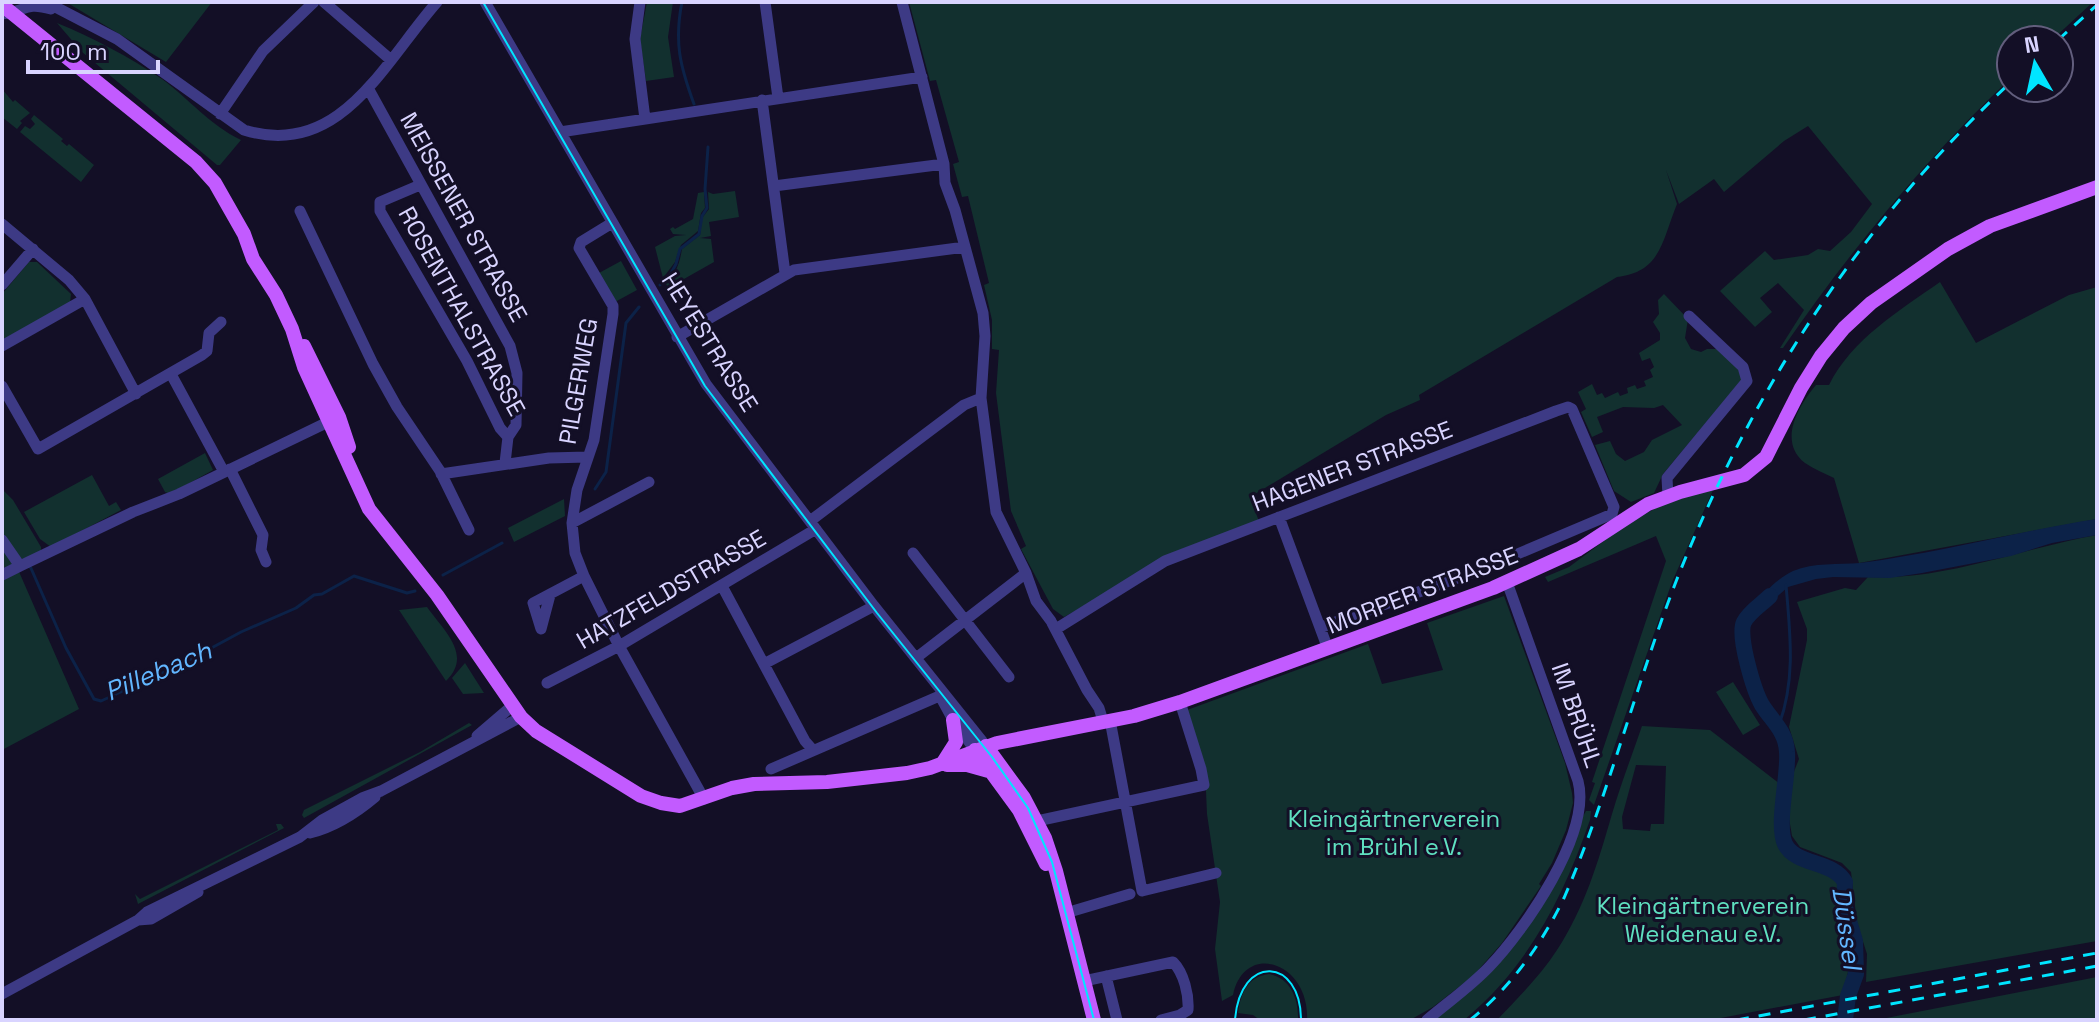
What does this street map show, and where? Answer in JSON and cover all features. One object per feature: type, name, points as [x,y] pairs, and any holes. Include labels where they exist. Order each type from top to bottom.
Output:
[{"type":"main road","points":[[2,5],[9,14],[196,162],[215,183],[260,256],[292,329],[304,367],[369,509],[437,595],[517,712],[536,731],[641,796],[674,806],[754,784],[899,775],[942,764],[954,767],[967,765],[993,773]]},
{"type":"main road","name":"MORPER STRASSE","points":[[942,764],[980,748],[1156,710],[1328,649],[1507,582],[1579,549],[1632,513],[1668,496],[1739,477],[1756,467],[1770,451],[1801,388],[1821,356],[1844,328],[1871,303],[1979,232],[2097,187]]},
{"type":"main road","points":[[292,329],[307,350],[339,417],[352,457]]},
{"type":"main road","points":[[307,350],[308,366],[328,408],[328,422]]},
{"type":"main road","points":[[328,422],[336,427],[400,546]]},
{"type":"main road","points":[[942,764],[956,742],[953,720]]},
{"type":"main road","name":"HEYESTRASSE","points":[[980,748],[1026,823],[1062,896]]},
{"type":"main road","name":"HEYESTRASSE","points":[[980,748],[1037,821],[1052,858],[1094,1020]]},
{"type":"street","points":[[46,2],[100,29],[148,59],[244,130],[263,136],[283,137],[301,134],[333,120],[368,88],[437,2]]},
{"type":"street","points":[[220,114],[263,51],[314,2]]},
{"type":"street","points":[[324,2],[391,60]]},
{"type":"street","name":"HEYESTRASSE","points":[[485,2],[706,384],[934,681],[980,748]]},
{"type":"street","points":[[640,2],[635,39],[645,119]]},
{"type":"street","points":[[765,2],[778,98]]},
{"type":"street","points":[[902,2],[944,164],[945,183],[955,208],[985,324],[981,398],[996,512],[1036,601],[1053,625],[1103,722],[1125,801],[1142,891],[1216,873]]},
{"type":"street","points":[[9,14],[32,4],[67,13]]},
{"type":"street","points":[[560,132],[922,77]]},
{"type":"street","name":"MEISSENER STRASSE","points":[[368,88],[510,346],[517,373],[516,425],[508,437],[505,463]]},
{"type":"street","points":[[762,100],[785,273]]},
{"type":"street","points":[[774,186],[944,164]]},
{"type":"street","name":"ROSENTHALSTRASSE","points":[[420,185],[380,202],[380,211],[467,361],[500,428],[508,437]]},
{"type":"street","points":[[300,211],[373,364],[441,474],[469,530]]},
{"type":"street","name":"PILGERWEG","points":[[612,223],[581,242],[579,248],[613,306],[594,440],[577,490],[572,523],[575,553],[619,646],[704,799]]},
{"type":"street","points":[[2,224],[69,280],[85,299],[136,394]]},
{"type":"street","points":[[677,337],[785,273],[965,247]]},
{"type":"street","points":[[2,285],[33,249]]},
{"type":"street","points":[[2,346],[85,299]]},
{"type":"street","points":[[1668,496],[1667,478],[1747,381],[1743,367],[1689,316]]},
{"type":"street","points":[[2,386],[38,449],[207,351],[209,333],[221,322]]},
{"type":"street","points":[[171,374],[263,535],[261,550],[266,562]]},
{"type":"street","name":"HATZFELDSTRASSE","points":[[547,683],[619,646],[722,586],[813,525],[964,405],[981,398]]},
{"type":"street","name":"HAGENER STRASSE","points":[[1053,625],[1165,561],[1568,407],[1579,423],[1614,511]]},
{"type":"street","points":[[2,575],[328,422]]},
{"type":"street","points":[[441,474],[505,463],[587,457]]},
{"type":"street","points":[[572,523],[649,482]]},
{"type":"street","name":"MORPER STRASSE","points":[[1322,627],[1493,565],[1614,511]]},
{"type":"street","points":[[1279,517],[1328,649]]},
{"type":"street","points":[[2,540],[21,566]]},
{"type":"street","points":[[913,553],[1009,677]]},
{"type":"street","points":[[916,658],[1026,573]]},
{"type":"street","points":[[550,595],[584,576]]},
{"type":"street","name":"IM BRÜHL","points":[[1427,1020],[1487,969],[1521,928],[1554,875],[1570,838],[1579,805],[1578,781],[1507,582]]},
{"type":"street","points":[[722,586],[812,749]]},
{"type":"street","points":[[764,664],[874,606]]},
{"type":"street","points":[[771,769],[942,694]]},
{"type":"street","name":"HEYESTRASSE","points":[[942,694],[953,720],[980,748]]},
{"type":"street","points":[[1037,821],[1204,785],[1180,702]]},
{"type":"street","points":[[2,994],[180,894],[219,879],[307,833],[322,820],[468,744],[517,712]]},
{"type":"street","points":[[799,757],[807,783]]},
{"type":"street","points":[[1066,913],[1130,894]]},
{"type":"street","points":[[1084,981],[1164,963],[1177,965],[1188,1010],[1161,1020]]},
{"type":"street","points":[[1106,976],[1117,1020]]},
{"type":"street","name":"IM BRÜHL","points":[[1420,1020],[1439,1010]]},
{"type":"green space","points":[[66,2],[212,2],[166,62]]},
{"type":"green space","points":[[647,2],[673,2],[668,37],[674,77],[646,81],[640,39]]},
{"type":"green space","points":[[909,2],[2093,2],[2069,24],[1995,24],[1995,94],[1890,207],[1783,348],[1780,348],[1804,310],[1778,283],[1760,298],[1772,312],[1755,327],[1720,291],[1765,251],[1774,260],[1808,255],[1818,249],[1830,251],[1851,232],[1872,204],[1808,126],[1784,141],[1724,192],[1714,179],[1679,204],[1666,170],[1677,204],[1658,252],[1643,269],[1617,277],[1419,395],[1420,400],[1386,415],[1250,497],[1260,524],[1177,555],[1064,617],[1053,609],[1021,549],[1026,546],[1011,511],[996,393],[999,350],[992,349],[992,320],[984,285],[989,283],[968,196],[962,197],[953,164],[959,162],[936,80],[930,81]]},
{"type":"green space","points":[[57,23],[150,71],[219,127],[241,140],[217,165],[82,52]]},
{"type":"green space","points":[[2,89],[13,102],[15,100],[30,113],[20,121],[22,123],[17,129],[2,117]]},
{"type":"green space","points":[[34,115],[67,146],[69,144],[94,165],[81,182],[20,132],[25,126],[30,129],[35,124],[31,119]]},
{"type":"green space","points":[[735,191],[739,217],[709,222],[711,236],[700,238],[711,239],[714,262],[668,288],[665,282],[675,273],[682,249],[700,235],[702,218],[709,209],[708,192]]},
{"type":"green space","points":[[704,192],[705,208],[698,231],[681,245],[675,262],[663,278],[655,247],[675,236],[686,235],[673,234],[670,229],[693,219],[698,193]]},
{"type":"green space","points":[[621,261],[637,290],[615,302],[599,273]]},
{"type":"green space","points":[[29,262],[37,262],[71,294],[70,303],[2,341],[2,294]]},
{"type":"green space","points":[[1940,282],[1976,343],[2069,295],[2097,287],[2097,519],[1859,563],[1834,478],[1805,463],[1797,454],[1792,434],[1794,423],[1816,385],[1829,385],[1863,340]]},
{"type":"green space","points":[[1664,294],[1688,319],[1685,338],[1691,349],[1701,352],[1718,349],[1744,377],[1663,474],[1654,493],[1631,502],[1614,491],[1595,445],[1610,441],[1616,454],[1625,461],[1644,452],[1652,440],[1682,425],[1663,405],[1654,408],[1623,407],[1597,417],[1603,432],[1592,437],[1581,412],[1586,409],[1578,392],[1592,384],[1597,395],[1602,393],[1605,398],[1618,392],[1620,396],[1628,393],[1627,388],[1635,385],[1637,389],[1646,386],[1644,381],[1653,377],[1650,370],[1654,367],[1650,358],[1642,361],[1639,353],[1660,340],[1660,333],[1653,322],[1659,314],[1658,300]]},
{"type":"green space","points":[[205,453],[213,470],[170,494],[165,492],[158,479]]},
{"type":"green space","points":[[92,475],[109,506],[116,502],[121,510],[51,547],[40,539],[24,512]]},
{"type":"green space","points":[[2,489],[13,500],[41,547],[41,551],[24,559],[13,558],[79,709],[2,750]]},
{"type":"green space","points":[[1713,490],[1672,582],[1594,805],[1589,800],[1595,783],[1592,782],[1666,561],[1656,536],[1548,582],[1545,577],[1569,567],[1624,526],[1672,499]]},
{"type":"green space","points":[[564,499],[565,516],[514,542],[508,528]]},
{"type":"green space","points":[[2097,535],[2097,941],[1866,982],[1867,954],[1857,923],[1851,872],[1842,863],[1800,847],[1792,836],[1789,818],[1793,774],[1799,759],[1789,727],[1807,640],[1807,629],[1797,602],[1845,588],[1856,590],[1868,577],[1897,577],[1954,569]]},
{"type":"green space","name":"Kleingärtnerverein im Brühl e.V.","points":[[1504,596],[1565,763],[1573,803],[1566,830],[1539,884],[1541,886],[1502,943],[1473,976],[1433,1007],[1410,1020],[1307,1020],[1305,1000],[1298,984],[1276,966],[1262,964],[1250,968],[1240,978],[1233,995],[1222,1001],[1215,949],[1220,902],[1207,814],[1205,769],[1187,710],[1368,644],[1382,684],[1443,670],[1427,623]]},
{"type":"green space","points":[[427,607],[448,634],[456,652],[454,671],[446,681],[399,610]]},
{"type":"green space","points":[[465,663],[484,693],[463,694],[452,678]]},
{"type":"green space","points":[[1733,682],[1760,725],[1743,735],[1716,692]]},
{"type":"green space","points":[[469,723],[472,725],[304,818],[302,815],[304,810],[420,752]]},
{"type":"green space","name":"Kleingärtnerverein Weidenau e.V.","points":[[1642,726],[1710,730],[1780,784],[1775,822],[1784,850],[1834,877],[1841,887],[1841,920],[1849,940],[1851,958],[1843,995],[1710,1020],[1497,1020],[1557,950],[1583,901]],"holes":[[[1636,765],[1666,766],[1664,824],[1651,824],[1650,831],[1623,829],[1622,817]]]},
{"type":"green space","points":[[1586,811],[1591,811],[1590,820],[1568,877],[1525,954],[1487,999],[1464,1020],[1433,1020],[1503,958]]},
{"type":"green space","points":[[276,824],[284,828],[138,904],[135,894],[140,899],[278,830]]},
{"type":"green space","points":[[1269,974],[1283,980],[1292,991],[1298,1020],[1260,1020],[1253,1015],[1238,1013],[1246,987],[1255,979]]},
{"type":"green space","points":[[2097,977],[2097,1020],[1876,1020]]},
{"type":"water","points":[[2097,519],[2097,535],[1922,573],[1890,578],[1816,579],[1788,587],[1756,610],[1760,599],[1770,588],[1801,568],[1890,559]]},
{"type":"waterway","name":"Pillebach","points":[[682,2],[680,54],[694,104]]},
{"type":"waterway","name":"Pillebach","points":[[660,285],[669,277],[680,249],[699,234],[702,216],[707,208],[708,147]]},
{"type":"waterway","name":"Pillebach","points":[[595,489],[606,472],[626,323],[639,307]]},
{"type":"waterway","name":"Pillebach","points":[[443,575],[502,543]]},
{"type":"waterway","name":"Pillebach","points":[[30,566],[66,648],[94,699],[101,701],[296,608],[314,595],[322,594],[354,576],[407,593],[415,591]]},
{"type":"waterway","name":"Düssel","points":[[1779,725],[1790,673],[1786,585]]},
{"type":"waterway","name":"Düssel","points":[[1770,596],[1744,622],[1745,650],[1762,705],[1781,732],[1786,745],[1782,812],[1785,844],[1797,856],[1832,870],[1845,882],[1844,904],[1855,941],[1856,974],[1848,996],[1845,1020]]},
{"type":"tram line","points":[[483,2],[705,386],[877,613],[992,757],[1028,808],[1052,862],[1094,1020]]},
{"type":"tram line","points":[[1235,1020],[1239,998],[1247,983],[1258,974],[1270,971],[1291,984],[1298,999],[1301,1020]]},
{"type":"railway","points":[[2075,25],[2097,5]]},
{"type":"railway","points":[[1470,1020],[1499,994],[1524,964],[1564,898],[1595,819],[1677,579],[1707,509],[1776,375],[1816,312],[1906,192],[1995,98]]},
{"type":"railway","points":[[1737,1020],[2097,953]]},
{"type":"railway","points":[[1804,1020],[2097,966]]}]
